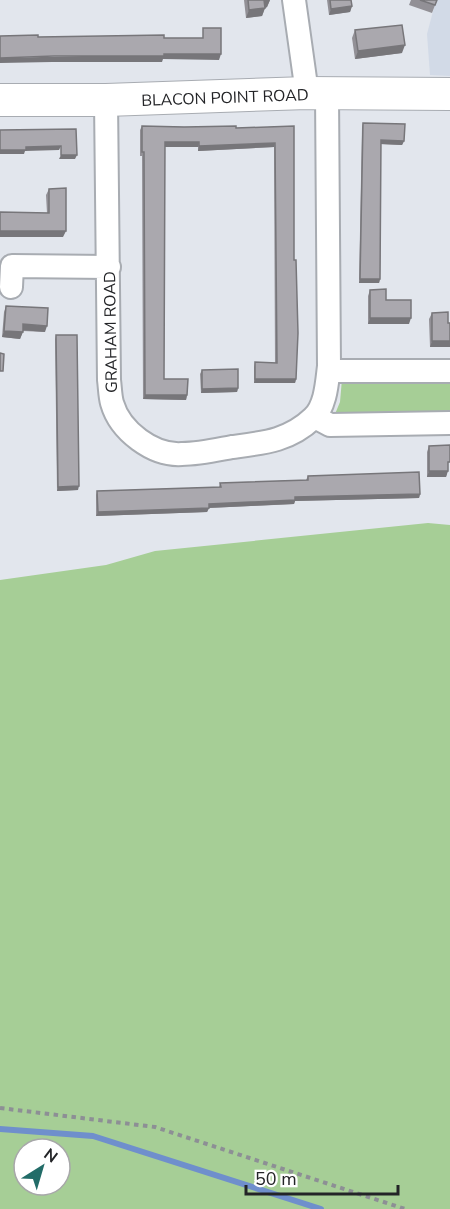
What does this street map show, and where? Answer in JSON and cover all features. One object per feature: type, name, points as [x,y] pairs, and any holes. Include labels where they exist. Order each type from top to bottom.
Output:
[{"type":"street","points":[[294,0],[317,94],[328,370],[326,393],[315,417],[330,425],[450,423]]},
{"type":"street","name":"BLACON POINT ROAD","points":[[0,100],[450,94]]},
{"type":"street","name":"GRAHAM ROAD","points":[[106,100],[109,380],[112,404],[125,427],[142,442],[159,451],[180,455],[272,442],[294,432],[315,417]]},
{"type":"street","points":[[11,287],[12,266],[109,267]]},
{"type":"street","points":[[328,370],[450,371]]},
{"type":"path","points":[[0,1108],[154,1127],[405,1209]]},
{"type":"shaded area","points":[[436,0],[450,0],[450,76],[430,75],[427,34]]},
{"type":"green space","points":[[342,379],[450,380],[450,414],[335,414],[340,402]]},
{"type":"green space","points":[[428,523],[450,525],[450,1209],[0,1209],[0,580],[106,565],[155,551]]},
{"type":"building","points":[[248,0],[264,0],[265,8],[249,10]]},
{"type":"building","points":[[330,0],[351,0],[352,6],[331,9]]},
{"type":"building","points":[[420,0],[437,0],[435,5]]},
{"type":"building","points":[[402,25],[405,45],[358,51],[355,30]]},
{"type":"building","points":[[203,28],[221,28],[221,54],[0,58],[0,36],[164,35],[164,38],[203,38]]},
{"type":"building","points":[[363,123],[405,124],[404,141],[381,140],[380,279],[360,279]]},
{"type":"building","points":[[142,126],[236,126],[236,128],[294,126],[294,260],[296,260],[298,333],[296,379],[255,379],[255,362],[277,363],[275,143],[199,146],[199,142],[165,142],[164,379],[188,379],[187,395],[145,395]]},
{"type":"building","points":[[76,129],[77,155],[61,155],[61,146],[0,150],[0,130]]},
{"type":"building","points":[[66,188],[66,231],[0,231],[0,212],[49,213],[49,189]]},
{"type":"building","points":[[386,289],[386,300],[411,300],[411,318],[370,318],[370,290]]},
{"type":"building","points":[[6,306],[48,308],[47,326],[23,324],[23,332],[4,331]]},
{"type":"building","points":[[448,312],[450,341],[432,341],[432,313]]},
{"type":"building","points":[[56,335],[77,335],[79,486],[58,487]]},
{"type":"building","points":[[0,353],[4,354],[3,371],[0,371]]},
{"type":"building","points":[[238,369],[238,388],[202,389],[202,370]]},
{"type":"building","points":[[450,445],[448,471],[429,471],[429,446]]},
{"type":"building","points":[[419,472],[420,494],[295,497],[295,500],[209,504],[209,508],[98,512],[97,491],[221,487],[220,483],[308,480],[308,476]]},
{"type":"waterway","points":[[0,1129],[93,1136],[321,1209]]}]
